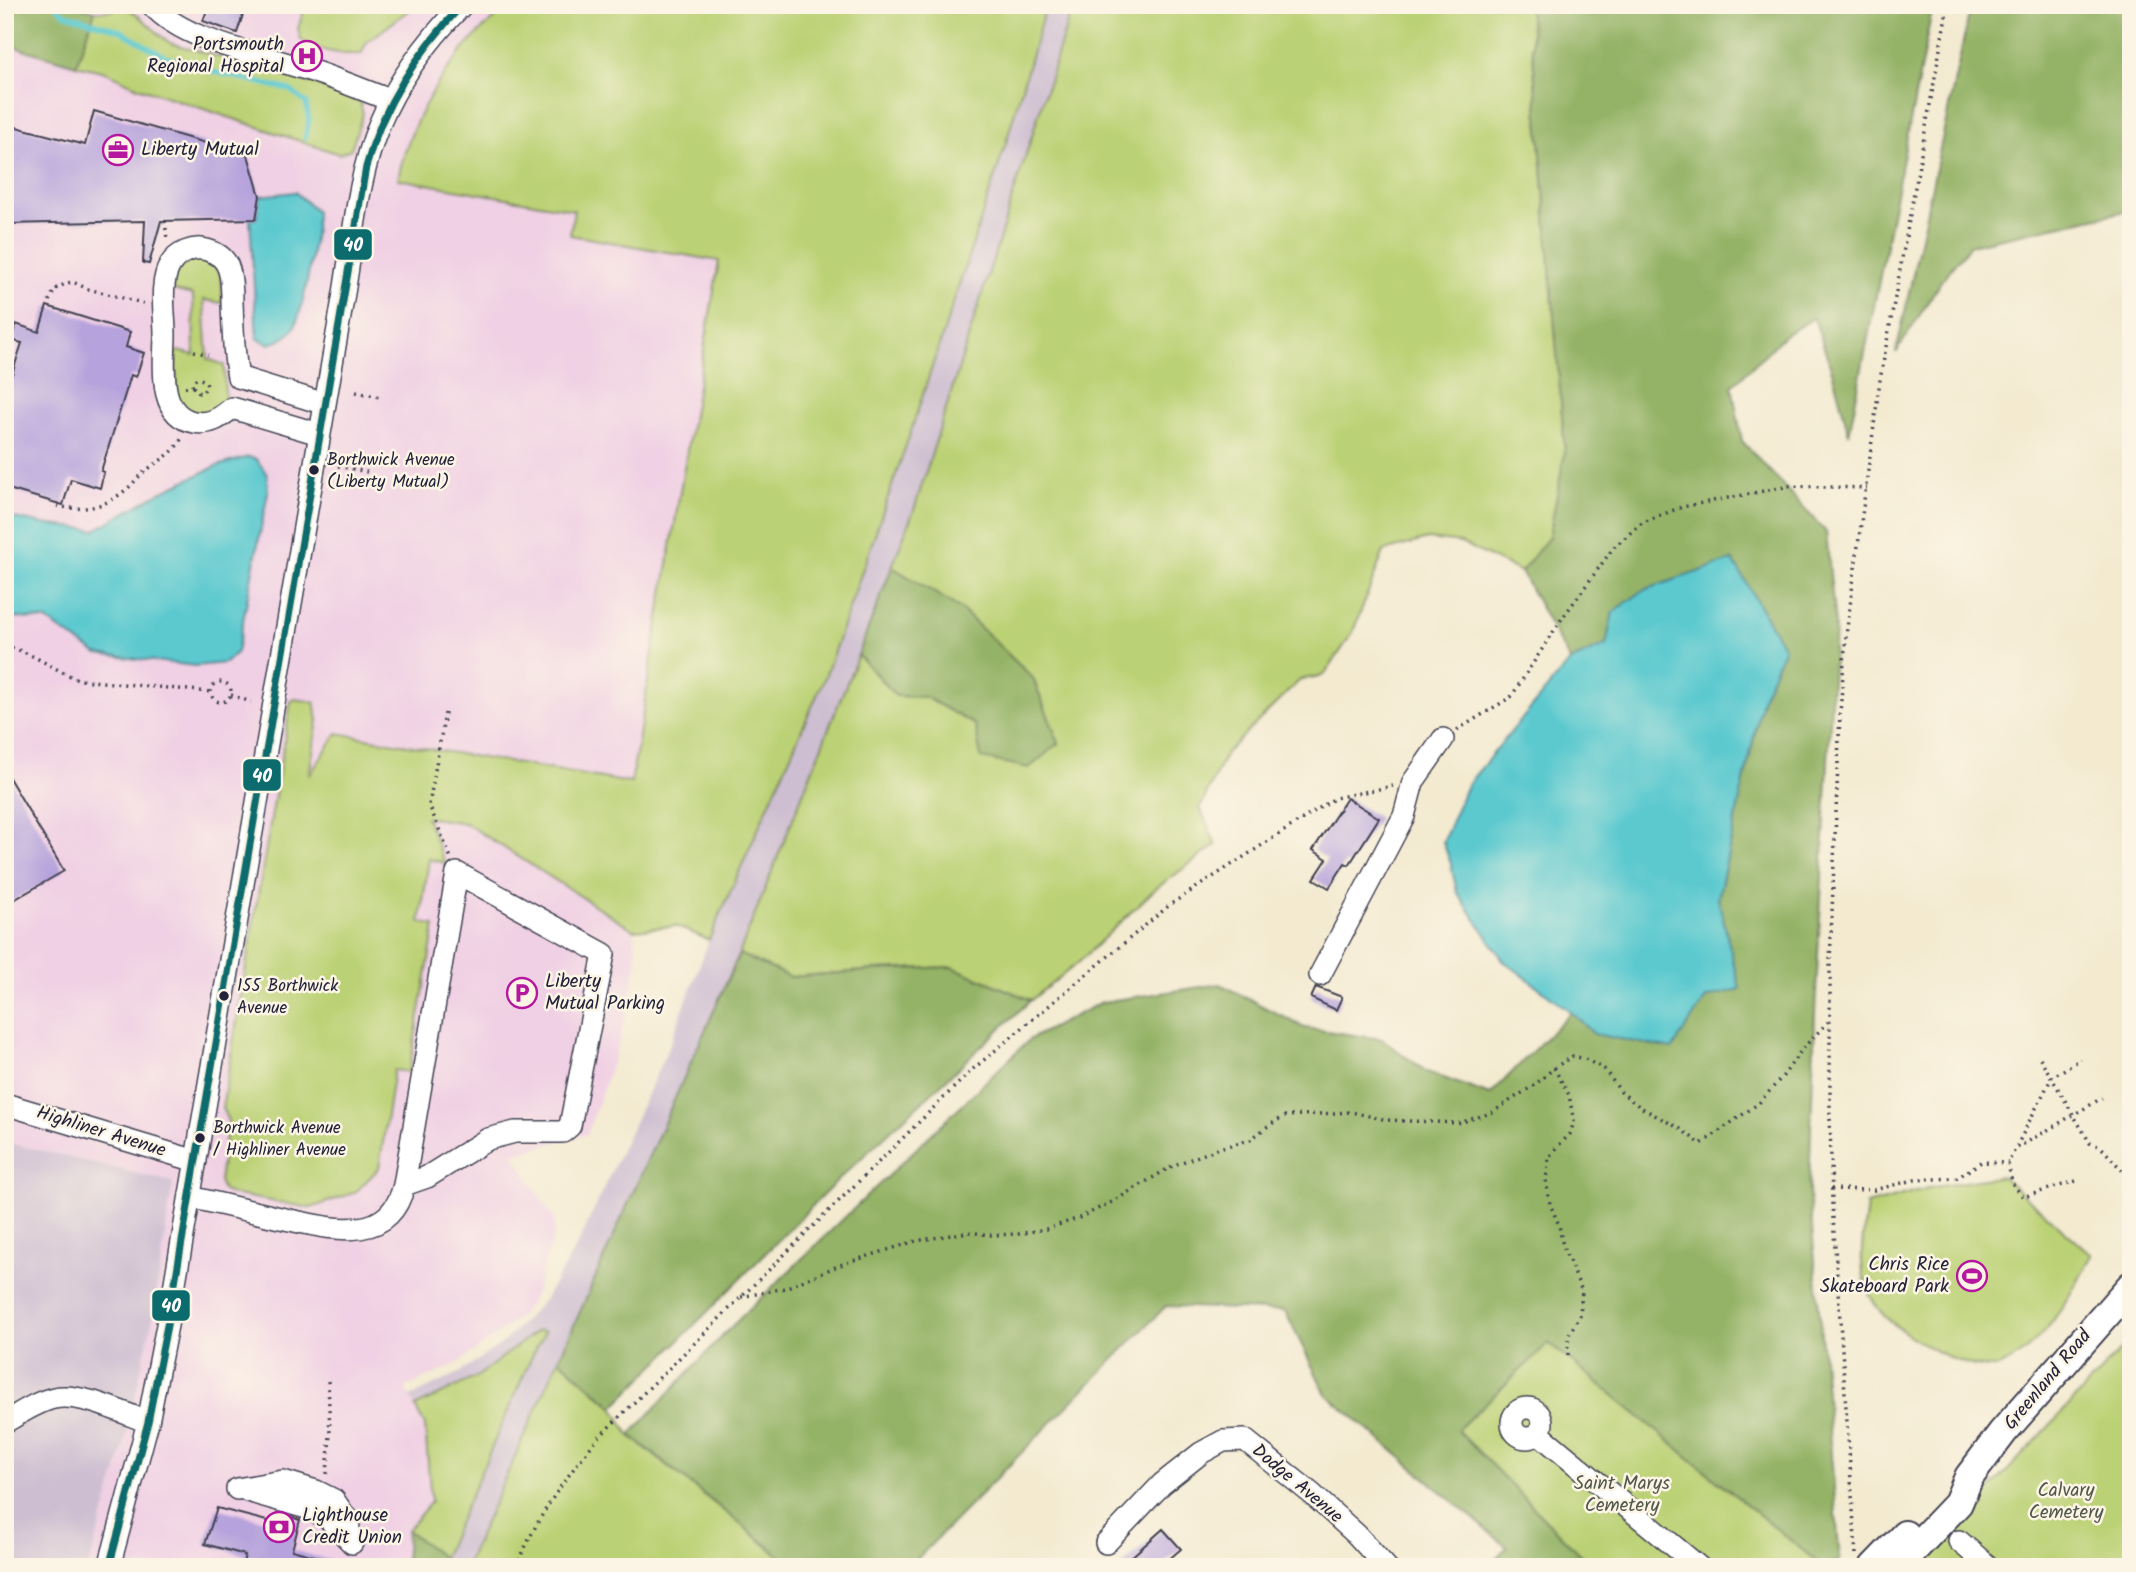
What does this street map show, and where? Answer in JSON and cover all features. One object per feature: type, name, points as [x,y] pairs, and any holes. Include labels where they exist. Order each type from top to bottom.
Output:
[{"type":"main road","name":"Greenland Road","points":[[1897,1567],[1958,1503],[1969,1477],[2046,1381],[2131,1286]]},
{"type":"main road","name":"Greenland Road","points":[[1865,1561],[1946,1490],[1969,1477]]},
{"type":"street","points":[[109,1567],[148,1422],[190,1197],[365,171],[390,100],[419,54],[462,5]]},
{"type":"street","points":[[157,7],[171,22],[201,36],[311,71],[390,100]]},
{"type":"street","points":[[209,250],[221,256],[229,270],[238,377],[232,408],[211,422],[189,421],[172,409],[165,388],[164,280],[171,263],[185,251],[209,250]]},
{"type":"street","points":[[238,377],[325,404]]},
{"type":"street","points":[[232,408],[320,434]]},
{"type":"street","points":[[1320,975],[1404,816],[1413,782],[1443,739]]},
{"type":"street","points":[[190,1197],[339,1230],[352,1230],[374,1223],[394,1210],[401,1199],[404,1185],[457,873],[604,954],[570,1126],[563,1132],[515,1132],[488,1139],[427,1177],[404,1185]]},
{"type":"street","name":"Highliner Avenue","points":[[5,1104],[196,1161]]},
{"type":"street","points":[[5,1422],[35,1404],[72,1396],[148,1422]]},
{"type":"street","points":[[1538,1433],[1699,1567]]},
{"type":"street","name":"Dodge Avenue","points":[[1106,1543],[1162,1484],[1201,1453],[1223,1441],[1245,1440],[1312,1494],[1357,1535],[1386,1567]]},
{"type":"street","points":[[237,1489],[276,1490],[331,1508],[342,1522],[352,1543]]},
{"type":"street","points":[[1959,1541],[1989,1567]]},
{"type":"path","points":[[1865,1561],[1831,1189],[1832,886],[1840,713],[1846,636],[1880,380],[1948,5]]},
{"type":"path","points":[[165,221],[168,247]]},
{"type":"path","points":[[49,301],[55,289],[73,282],[88,289],[152,305]]},
{"type":"path","points":[[194,351],[208,355]]},
{"type":"path","points":[[165,388],[192,386],[199,393],[206,389],[207,385],[198,378],[193,381],[192,386]]},
{"type":"path","points":[[356,392],[380,397]]},
{"type":"path","points":[[57,506],[81,510],[103,505],[176,449],[184,434]]},
{"type":"path","points":[[338,466],[367,472]]},
{"type":"path","points":[[1443,739],[1511,697],[1561,620],[1614,547],[1643,522],[1682,507],[1789,486],[1867,488]]},
{"type":"path","points":[[5,646],[18,649],[80,680],[211,692]]},
{"type":"path","points":[[224,683],[231,690],[231,695],[225,702],[219,702],[214,700],[211,692],[215,685],[224,683]]},
{"type":"path","points":[[231,695],[251,702]]},
{"type":"path","points":[[445,713],[429,806],[457,873]]},
{"type":"path","points":[[517,1567],[527,1541],[559,1486],[597,1439],[973,1069],[1171,904],[1335,798],[1413,782]]},
{"type":"path","points":[[741,1297],[785,1288],[841,1265],[916,1241],[968,1232],[1018,1234],[1068,1222],[1112,1202],[1174,1165],[1250,1140],[1285,1116],[1351,1112],[1387,1120],[1459,1123],[1491,1113],[1573,1056],[1586,1059],[1604,1069],[1621,1092],[1640,1107],[1679,1128],[1701,1144],[1759,1103],[1803,1048],[1830,1021]]},
{"type":"path","points":[[2040,1058],[2090,1143],[2101,1147],[2131,1180]]},
{"type":"path","points":[[2076,1181],[2023,1197],[2012,1183],[2008,1163],[2052,1077],[2081,1059]]},
{"type":"path","points":[[1554,1068],[1569,1095],[1574,1122],[1570,1134],[1549,1157],[1546,1180],[1563,1247],[1581,1291],[1580,1315],[1568,1336],[1567,1357]]},
{"type":"path","points":[[2017,1148],[2102,1098]]},
{"type":"path","points":[[1831,1189],[1874,1190],[1914,1180],[1957,1178],[1981,1162],[2008,1163]]},
{"type":"path","points":[[327,1476],[330,1435],[328,1380]]},
{"type":"shaded area","points":[[74,5],[510,5],[464,48],[445,72],[429,99],[403,157],[398,179],[574,210],[570,235],[719,261],[631,783],[337,733],[402,814],[465,823],[634,930],[637,964],[619,1043],[587,1134],[513,1154],[554,1219],[555,1231],[536,1291],[527,1308],[516,1320],[458,1363],[405,1388],[425,1425],[431,1502],[407,1530],[405,1567],[88,1567],[123,1450],[173,1182],[5,1142],[5,44],[106,72],[138,87],[360,101],[325,87],[170,43],[149,28],[136,12],[124,6],[109,11],[95,11]]},
{"type":"shaded area","points":[[1046,5],[1073,5],[915,507],[858,655],[739,954],[465,1567],[439,1567],[545,1332],[537,1330],[478,1376],[415,1407],[410,1397],[461,1372],[505,1341],[545,1299],[580,1240],[670,1044],[709,940],[825,677],[909,437],[1005,146]]},
{"type":"shaded area","points":[[5,1142],[173,1182],[153,1317],[123,1450],[88,1567],[5,1567]]},
{"type":"green space","points":[[5,5],[74,5],[95,11],[76,65],[5,44]]},
{"type":"green space","points":[[416,5],[367,42],[361,54],[353,54],[322,50],[301,40],[298,29],[305,6]]},
{"type":"green space","points":[[510,5],[1046,5],[1005,146],[909,437],[825,677],[709,940],[676,926],[634,930],[465,823],[426,817],[445,863],[429,859],[420,922],[435,926],[409,1072],[394,1070],[379,1168],[356,1192],[311,1208],[231,1194],[223,1191],[219,1181],[228,1121],[222,1108],[291,701],[295,699],[314,702],[318,720],[309,776],[337,733],[631,783],[719,261],[570,235],[574,210],[398,179],[414,129],[439,82],[471,41]]},
{"type":"green space","points":[[1073,5],[1529,5],[1565,453],[1549,537],[1521,572],[1461,543],[1428,539],[1384,551],[1352,634],[1324,675],[1300,680],[1226,753],[1200,808],[1216,845],[1154,890],[1079,962],[1031,1000],[952,967],[789,977],[739,954],[858,655],[896,696],[925,697],[975,725],[1059,743],[1032,678],[961,609],[892,567],[915,507]]},
{"type":"green space","points":[[1529,5],[1933,5],[1849,434],[1814,318],[1785,335],[1732,386],[1742,441],[1826,532],[1835,625],[1815,1013],[1809,1191],[1840,1561],[1822,1566],[1549,1343],[1457,1430],[1592,1567],[1487,1567],[1507,1547],[1326,1394],[1285,1311],[1166,1306],[909,1567],[794,1567],[630,1435],[730,1328],[1030,1039],[1102,1002],[1220,984],[1305,1028],[1382,1039],[1427,1072],[1490,1095],[1571,1012],[1595,1034],[1672,1049],[1706,998],[1740,989],[1718,899],[1763,696],[1784,648],[1732,560],[1613,612],[1606,645],[1570,661],[1521,572],[1549,537],[1565,453]]},
{"type":"green space","points":[[1971,5],[2131,5],[2131,210],[1970,245],[1941,281],[1896,353]]},
{"type":"green space","points":[[124,6],[170,43],[325,87],[360,102],[363,114],[351,149],[339,154],[138,87],[106,72],[76,65],[95,11],[109,11]]},
{"type":"green space","points":[[204,259],[219,272],[222,283],[222,303],[204,300],[208,359],[224,365],[225,401],[215,413],[191,414],[177,398],[175,353],[178,351],[194,355],[193,295],[176,291],[172,287],[182,266]]},
{"type":"green space","points":[[892,567],[961,609],[1033,678],[1059,743],[1029,768],[981,758],[975,725],[925,697],[896,696],[858,655]]},
{"type":"green space","points":[[739,954],[790,977],[952,967],[1031,1000],[840,1178],[613,1407],[559,1359]]},
{"type":"green space","name":"Chris Rice Skateboard Park","points":[[2002,1176],[2092,1255],[2066,1302],[2044,1332],[2018,1356],[2003,1365],[1990,1368],[1974,1366],[1938,1352],[1890,1321],[1879,1310],[1867,1289],[1862,1268],[1862,1247],[1867,1205],[1928,1188]]},
{"type":"green space","points":[[538,1330],[545,1332],[443,1558],[407,1530],[431,1502],[425,1425],[415,1407],[478,1376]]},
{"type":"green space","name":"Calvary Cemetery","points":[[2131,1339],[2131,1567],[1917,1567]]},
{"type":"green space","name":"Saint Marys Cemetery","points":[[1549,1343],[1822,1566],[1592,1567],[1457,1430]]},
{"type":"green space","points":[[559,1359],[613,1407],[630,1436],[794,1567],[465,1567]]},
{"type":"green space","points":[[407,1530],[443,1558],[439,1567],[405,1567]]},
{"type":"water","points":[[295,192],[316,211],[309,273],[301,308],[292,331],[284,338],[269,344],[257,338],[250,219],[256,219],[260,196]]},
{"type":"water","points":[[248,457],[256,459],[267,474],[268,492],[237,652],[225,663],[195,666],[97,654],[46,620],[5,617],[5,516],[95,530],[161,492],[217,466]]},
{"type":"water","points":[[1733,560],[1784,648],[1763,696],[1718,898],[1740,989],[1706,998],[1672,1049],[1594,1034],[1571,1012],[1504,961],[1457,892],[1443,842],[1467,785],[1570,661],[1606,645],[1613,612],[1644,590]]},
{"type":"building","points":[[209,5],[246,5],[237,33],[203,21]]},
{"type":"building","name":"Liberty Mutual","points":[[94,111],[248,155],[260,196],[256,219],[161,221],[149,264],[143,263],[145,221],[5,224],[5,124],[85,145]]},
{"type":"building","points":[[47,306],[130,332],[126,347],[144,353],[136,377],[131,375],[101,471],[104,472],[100,488],[71,479],[63,505],[5,488],[5,396],[22,343],[11,340],[16,324],[39,332]]},
{"type":"building","points":[[5,771],[64,871],[5,905]]},
{"type":"building","points":[[1347,798],[1379,818],[1349,865],[1345,863],[1329,888],[1314,879],[1327,859],[1313,850]]},
{"type":"building","points":[[1316,987],[1342,997],[1336,1010],[1311,998]]},
{"type":"building","name":"Lighthouse Credit Union","points":[[217,1508],[282,1525],[284,1515],[300,1520],[292,1550],[336,1562],[336,1567],[242,1567],[245,1555],[205,1544]]},
{"type":"building","points":[[1163,1529],[1181,1549],[1160,1567],[1120,1567]]},
{"type":"waterway","points":[[56,5],[63,13],[119,30],[164,56],[214,72],[290,90],[306,103],[309,120],[305,138]]},
{"type":"transit line","name":"40","points":[[109,1567],[148,1422],[172,1300],[366,167],[382,122],[404,80],[430,42],[462,5]]},
{"type":"place","name":"Portsmouth Regional Hospital","points":[[307,56]]},
{"type":"place","name":"Liberty Mutual","points":[[118,150]]},
{"type":"place","name":"Borthwick Avenue (Liberty Mutual)","points":[[314,470]]},
{"type":"place","name":"Liberty Mutual Parking","points":[[522,993]]},
{"type":"place","name":"155 Borthwick Avenue","points":[[224,996]]},
{"type":"place","name":"Borthwick Avenue / Highliner Avenue","points":[[200,1138]]},
{"type":"place","name":"Chris Rice Skateboard Park","points":[[1972,1276]]},
{"type":"place","name":"Lighthouse Credit Union","points":[[279,1527]]}]
